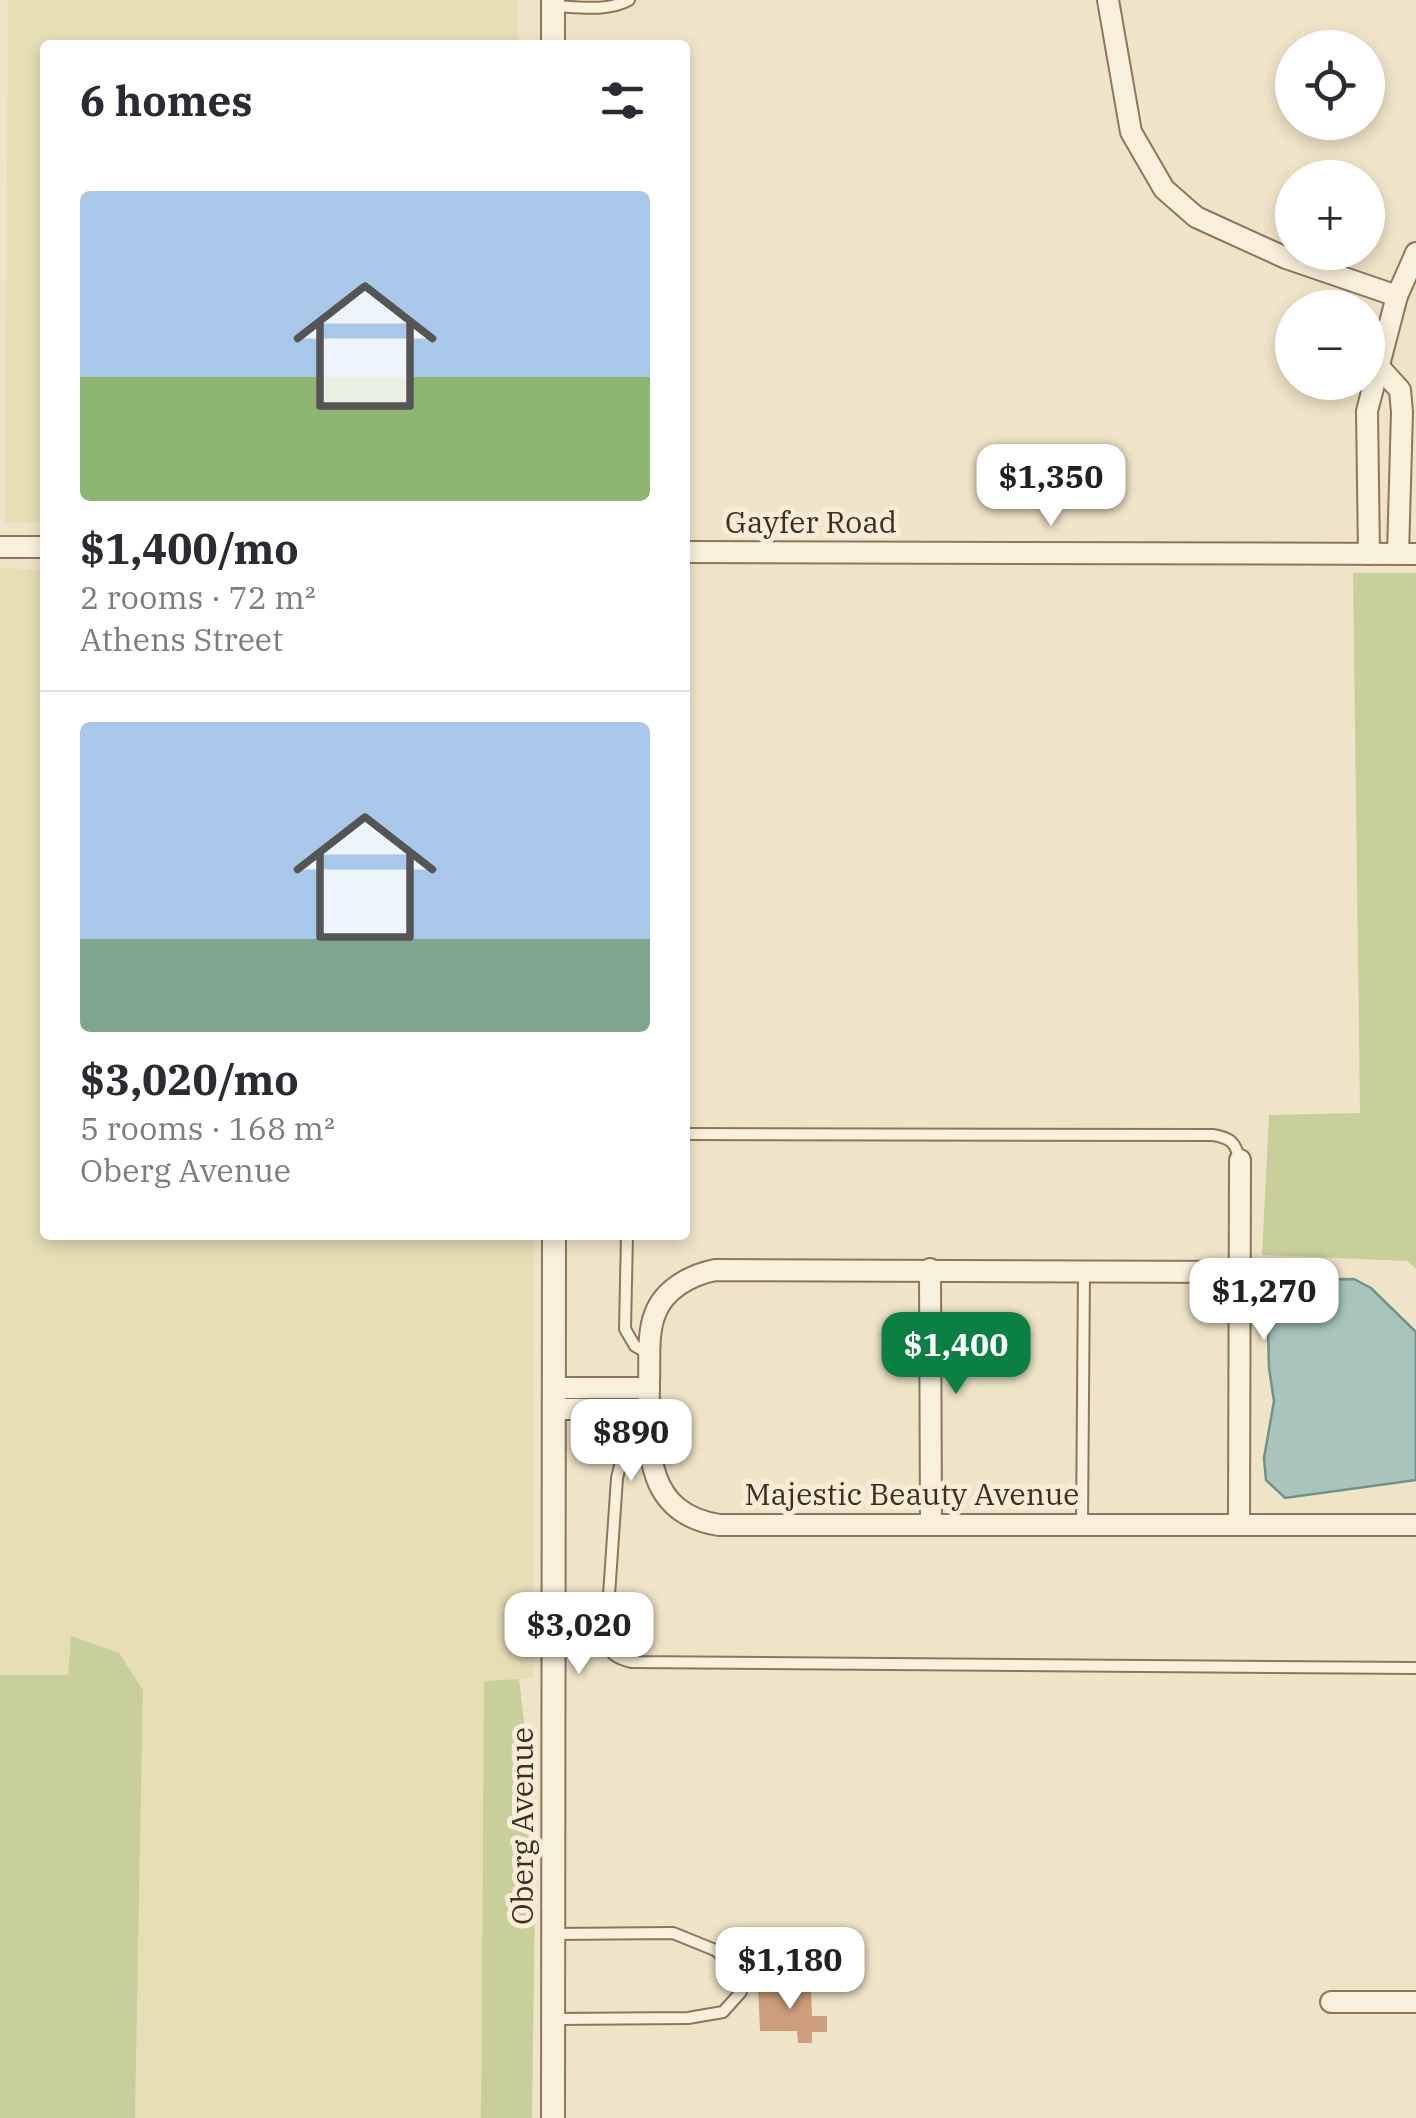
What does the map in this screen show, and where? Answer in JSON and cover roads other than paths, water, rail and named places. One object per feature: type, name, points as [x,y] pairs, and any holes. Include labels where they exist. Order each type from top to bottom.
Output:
[{"type":"street","points":[[1108,0],[1131,132],[1164,188],[1196,217],[1286,258],[1397,296]]},
{"type":"street","points":[[553,3],[553,40]]},
{"type":"street","points":[[1385,347],[1397,296],[1416,253]]},
{"type":"street","points":[[1385,374],[1400,390],[1407,554]]},
{"type":"street","points":[[1369,400],[1369,554]]},
{"type":"street","points":[[0,547],[40,547]]},
{"type":"street","name":"Gayfer Road","points":[[690,552],[1407,554]]},
{"type":"street","points":[[1239,1526],[1240,1160]]},
{"type":"street","name":"Oberg Avenue","points":[[552,2118],[554,1240]]},
{"type":"street","points":[[930,1269],[931,1525]]},
{"type":"street","name":"Majestic Beauty Avenue","points":[[1240,1272],[930,1269],[715,1270],[698,1274],[666,1295],[655,1314],[649,1399],[650,1453],[655,1476],[666,1497],[701,1522],[1416,1526]]},
{"type":"street","points":[[554,1398],[649,1399]]},
{"type":"street","points":[[1330,2002],[1416,2002]]},
{"type":"lane","points":[[553,3],[602,7],[629,0]]},
{"type":"lane","points":[[690,1134],[1213,1135],[1235,1144],[1240,1160]]},
{"type":"lane","points":[[628,1240],[625,1329],[636,1346],[650,1354]]},
{"type":"lane","points":[[1082,1526],[1084,1271]]},
{"type":"lane","points":[[650,1453],[620,1466],[617,1478],[606,1639],[616,1658],[631,1662],[1416,1668]]},
{"type":"lane","points":[[553,1934],[674,1933],[715,1950],[738,1969],[741,1992],[724,2012],[688,2018],[553,2019]]},
{"type":"water","points":[[1354,1279],[1371,1288],[1416,1332],[1416,1480],[1285,1498],[1266,1480],[1264,1458],[1274,1401],[1267,1291],[1280,1280]]}]
